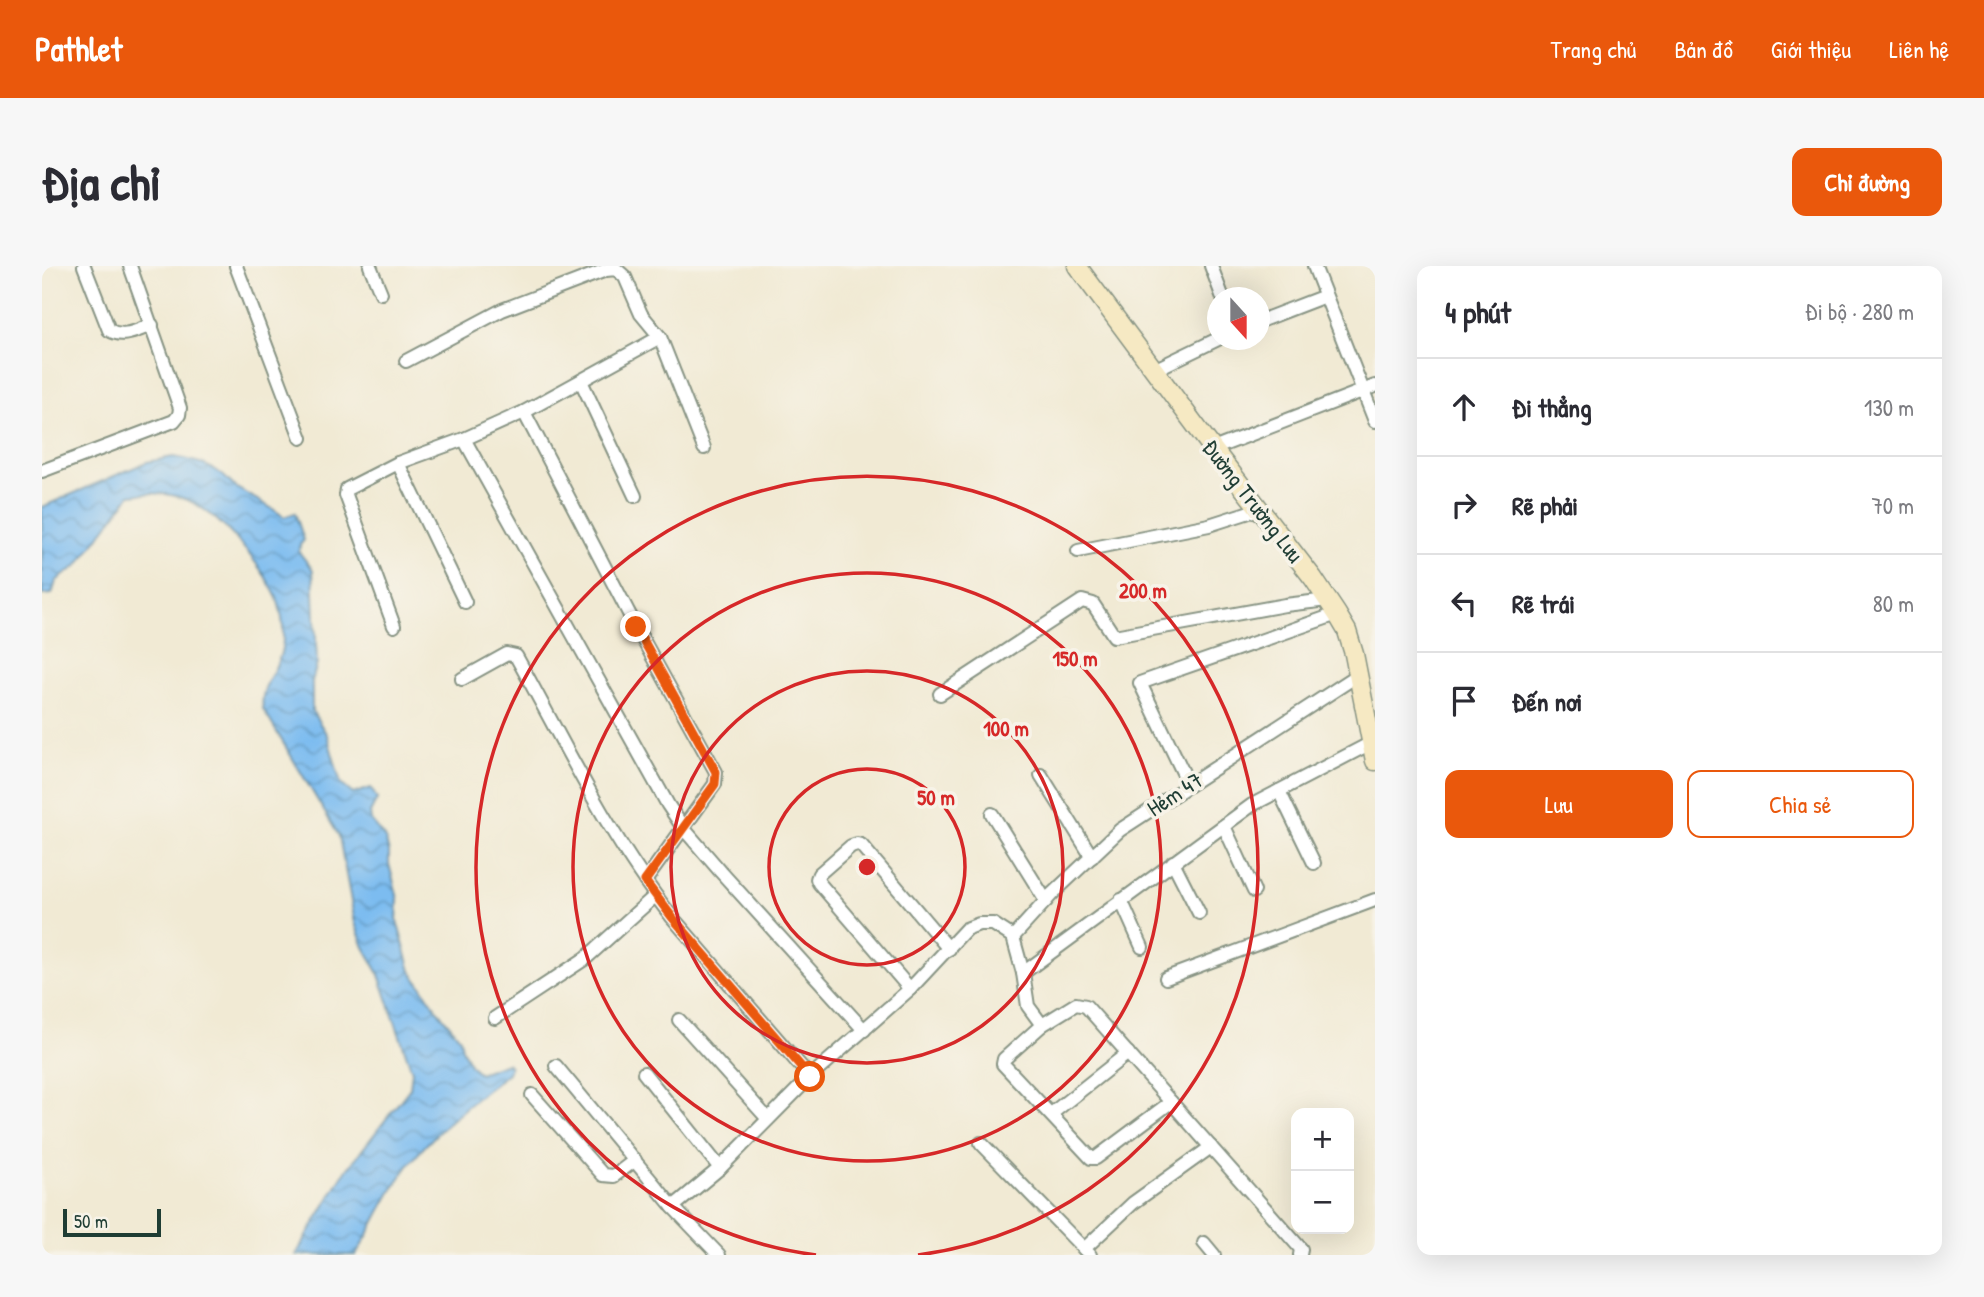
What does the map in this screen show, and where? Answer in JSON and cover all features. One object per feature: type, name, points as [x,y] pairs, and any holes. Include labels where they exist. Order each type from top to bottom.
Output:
[{"type":"street","points":[[84,266],[109,330],[124,335],[152,325]]},
{"type":"street","points":[[44,466],[177,418],[180,408],[130,266]]},
{"type":"street","points":[[236,266],[301,438]]},
{"type":"street","points":[[370,266],[381,293]]},
{"type":"street","name":"Đường Trường Lưu","points":[[1077,266],[1332,607],[1347,631],[1373,752]]},
{"type":"street","points":[[1211,266],[1219,287]]},
{"type":"street","points":[[1314,266],[1325,296],[1369,388],[1375,421]]},
{"type":"street","points":[[406,361],[502,310],[607,270],[616,269],[625,277],[641,314],[660,337],[704,448]]},
{"type":"street","points":[[1270,317],[1325,296]]},
{"type":"street","points":[[394,626],[346,495],[347,489],[398,463],[464,439],[524,412],[660,337]]},
{"type":"street","points":[[1154,370],[1207,344]]},
{"type":"street","points":[[581,381],[635,496]]},
{"type":"street","points":[[1213,449],[1369,388]]},
{"type":"street","points":[[524,412],[636,627],[716,772],[715,784],[645,881]]},
{"type":"street","points":[[464,439],[600,687],[684,829],[863,1030]]},
{"type":"street","points":[[398,463],[464,602]]},
{"type":"street","points":[[1078,551],[1209,525],[1259,509]]},
{"type":"street","points":[[940,694],[1082,601],[1093,604],[1114,636],[1284,605],[1332,607]]},
{"type":"street","points":[[1189,785],[1140,683],[1332,607]]},
{"type":"street","points":[[462,679],[507,653],[516,656],[619,840],[657,899],[810,1077]]},
{"type":"street","name":"Hẻm 47","points":[[1013,937],[1119,830],[1358,675]]},
{"type":"street","points":[[1023,973],[1252,805],[1373,752]]},
{"type":"street","points":[[1041,775],[1092,857]]},
{"type":"street","points":[[1279,792],[1314,863]]},
{"type":"street","points":[[992,814],[1046,901]]},
{"type":"street","points":[[1224,826],[1254,891]]},
{"type":"street","points":[[910,989],[819,883],[819,874],[851,846],[861,845],[949,949]]},
{"type":"street","points":[[1173,862],[1199,913]]},
{"type":"street","points":[[495,1018],[586,958],[657,899]]},
{"type":"street","points":[[1121,900],[1142,947]]},
{"type":"street","points":[[1166,978],[1375,900]]},
{"type":"street","points":[[673,1207],[720,1168],[810,1077],[910,989],[966,929],[979,924],[993,924],[1013,937],[1023,973],[1028,1006],[1042,1025]]},
{"type":"street","points":[[1171,1102],[1096,1158],[1091,1158],[1003,1064],[1004,1059],[1042,1025],[1076,1004],[1086,1006],[1128,1053],[1171,1102],[1210,1147],[1301,1249],[1300,1255]]},
{"type":"street","points":[[680,1020],[768,1119]]},
{"type":"street","points":[[1051,1114],[1128,1053]]},
{"type":"street","points":[[556,1066],[673,1207],[719,1255]]},
{"type":"street","points":[[644,1073],[720,1168]]},
{"type":"street","points":[[532,1095],[603,1175],[614,1176],[635,1160]]},
{"type":"street","points":[[981,1143],[1087,1252],[1133,1203],[1210,1147]]},
{"type":"street","points":[[1204,1243],[1214,1255]]},
{"type":"water","points":[[173,457],[197,462],[214,470],[284,517],[295,513],[304,540],[299,552],[313,570],[317,664],[312,681],[312,711],[327,735],[341,784],[353,794],[371,788],[377,799],[370,813],[371,821],[385,838],[389,852],[389,864],[398,899],[397,921],[411,971],[460,1038],[462,1049],[471,1066],[479,1073],[507,1063],[510,1067],[508,1073],[455,1116],[418,1153],[394,1188],[356,1255],[296,1255],[342,1176],[410,1088],[412,1071],[378,972],[355,923],[339,836],[263,709],[266,685],[277,664],[283,641],[282,619],[276,596],[248,552],[212,516],[181,497],[152,493],[130,495],[78,565],[56,581],[52,594],[42,595],[42,507],[147,462]]},
{"type":"route","points":[[636,627],[716,772],[715,784],[645,881],[672,917],[810,1077]]}]
